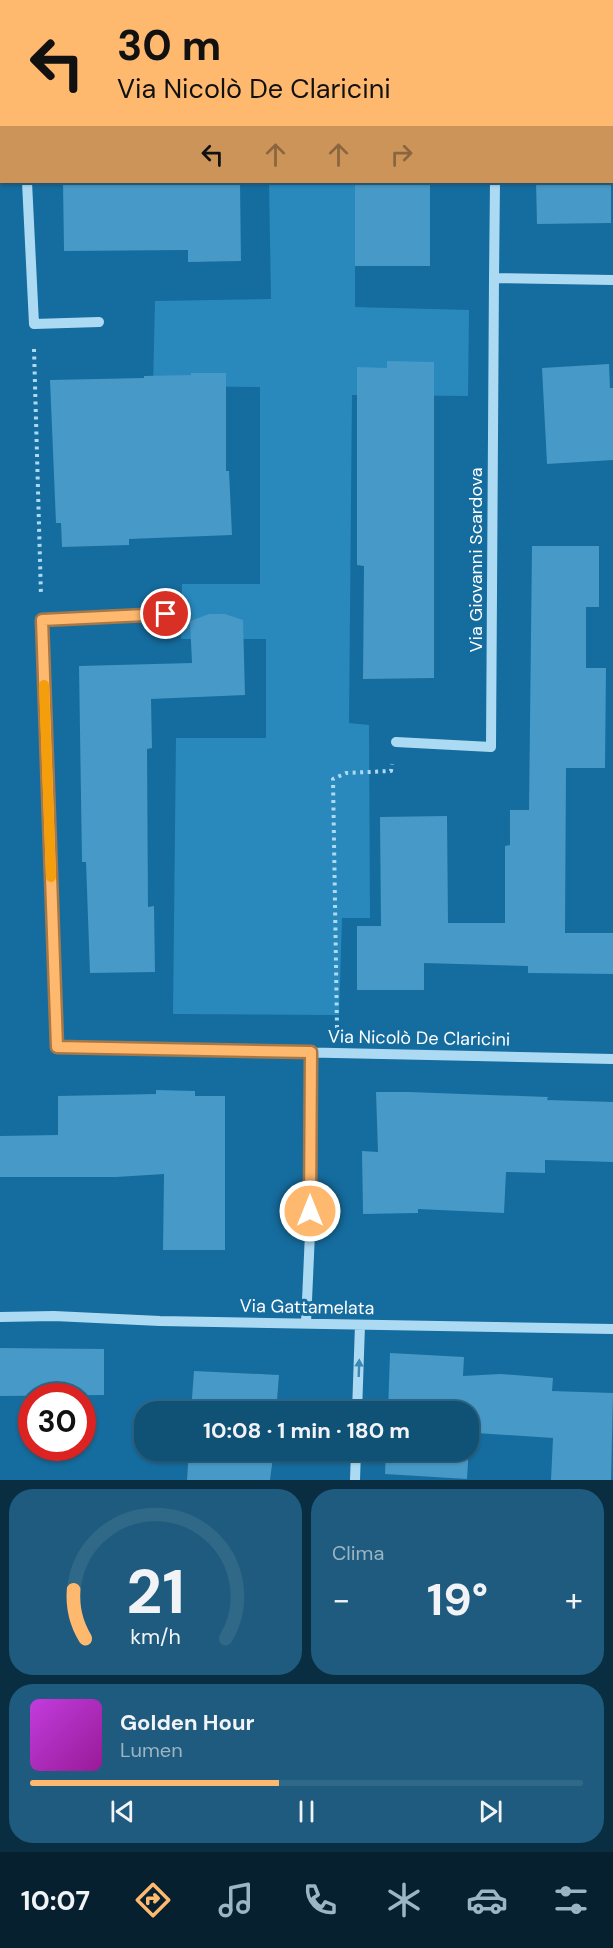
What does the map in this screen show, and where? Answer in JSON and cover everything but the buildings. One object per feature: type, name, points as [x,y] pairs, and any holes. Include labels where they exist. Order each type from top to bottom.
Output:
[{"type":"street","points":[[27,183],[34,324],[99,322]]},
{"type":"street","points":[[495,183],[494,278],[613,280]]},
{"type":"street","name":"Via Giovanni Scardova","points":[[396,742],[491,747],[494,278]]},
{"type":"street","points":[[42,620],[166,614]]},
{"type":"street","name":"Via Nicolò De Claricini","points":[[42,620],[57,1047],[613,1059]]},
{"type":"street","points":[[306,1323],[310,1233],[311,1052]]},
{"type":"street","name":"Via Gattamelata","points":[[0,1317],[54,1316],[160,1321],[613,1329]]},
{"type":"street","points":[[357,1401],[360,1325]]},
{"type":"street","points":[[355,1480],[356,1461]]},
{"type":"path","points":[[34,324],[42,620]]},
{"type":"path","points":[[357,1054],[358,1030],[336,1028],[333,779],[346,773],[391,771],[396,742]]},
{"type":"shaded area","points":[[269,183],[355,183],[355,307],[469,310],[468,396],[352,395],[349,723],[369,725],[370,918],[342,918],[339,1015],[173,1014],[176,738],[266,738],[266,639],[181,639],[182,584],[260,584],[260,387],[153,386],[155,301],[271,299]]},
{"type":"slow traffic","points":[[44,685],[51,877]]},
{"type":"route","points":[[166,614],[42,620],[57,1047],[311,1052],[310,1211]]}]
